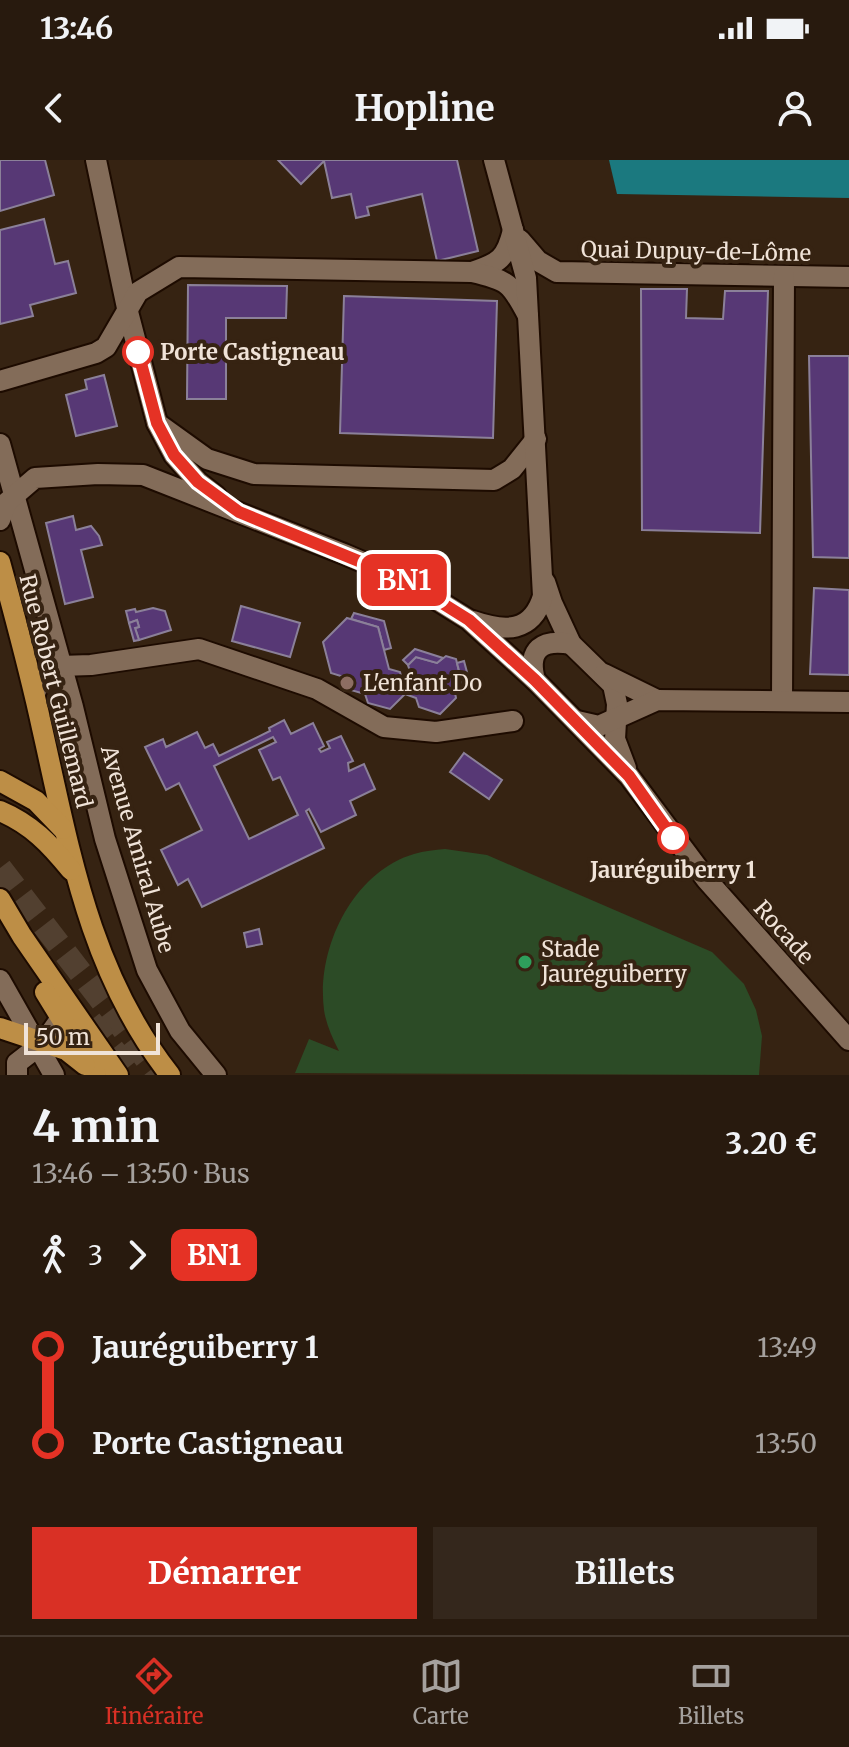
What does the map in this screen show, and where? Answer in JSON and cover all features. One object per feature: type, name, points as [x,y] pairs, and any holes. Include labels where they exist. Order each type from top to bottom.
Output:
[{"type":"main road","name":"Rue Robert Guillemard","points":[[0,562],[35,693],[75,877],[98,950],[123,1004],[170,1075]]},
{"type":"main road","points":[[0,781],[36,801],[65,832]]},
{"type":"main road","points":[[0,811],[18,818],[35,831],[75,877]]},
{"type":"main road","points":[[0,899],[118,1075]]},
{"type":"main road","points":[[22,936],[37,977],[96,1074]]},
{"type":"main road","points":[[4,1030],[66,1050],[96,1074]]},
{"type":"street","points":[[96,160],[127,308],[157,423],[174,455],[198,482],[239,512]]},
{"type":"street","points":[[469,620],[509,629],[522,624],[539,608],[544,578],[525,272],[494,160]]},
{"type":"street","points":[[472,272],[497,263],[508,249],[513,230]]},
{"type":"street","name":"Quai Dupuy-de-Lôme","points":[[513,230],[538,261],[557,272],[849,277]]},
{"type":"street","points":[[6,380],[96,353],[106,347],[138,292],[179,267],[557,272]]},
{"type":"street","points":[[472,272],[500,278],[515,291],[528,316]]},
{"type":"street","points":[[782,700],[784,276]]},
{"type":"street","points":[[157,423],[207,459],[254,474],[494,480],[512,469],[536,439]]},
{"type":"street","name":"Avenue Amiral Aube","points":[[0,444],[92,778],[105,839],[147,970],[180,1031],[216,1075]]},
{"type":"street","points":[[0,520],[3,508],[35,478],[98,474],[143,475],[239,512],[405,580],[469,620],[535,680],[629,776]]},
{"type":"street","points":[[544,578],[571,644],[604,674],[657,700]]},
{"type":"street","points":[[535,680],[532,660],[537,650],[544,644],[556,641],[571,644]]},
{"type":"street","points":[[35,693],[44,673],[60,666],[91,665],[199,649],[317,689],[384,727],[436,732],[513,721]]},
{"type":"street","points":[[604,674],[616,694],[615,739],[629,776]]},
{"type":"street","points":[[577,721],[599,726],[657,700],[849,702]]},
{"type":"street","points":[[782,700],[849,715]]},
{"type":"street","name":"Rocade","points":[[629,776],[706,879],[849,1040]]},
{"type":"street","points":[[0,980],[39,1043],[54,1075]]},
{"type":"street","points":[[17,1069],[61,1018]]},
{"type":"street","points":[[4,1030],[17,1069]]},
{"type":"green space","name":"Stade Jauréguiberry","points":[[445,849],[487,855],[712,952],[744,984],[756,1010],[762,1036],[759,1075],[295,1073],[309,1039],[339,1051],[325,1015],[323,986],[333,938],[357,895],[373,877],[392,863],[418,853]]},
{"type":"water","points":[[609,160],[849,160],[849,198],[617,194]]},
{"type":"building","points":[[0,160],[45,160],[54,195],[0,211]]},
{"type":"building","points":[[278,160],[457,160],[478,251],[437,261],[422,194],[367,207],[369,215],[356,218],[351,194],[332,198],[324,161],[301,184]]},
{"type":"building","points":[[44,219],[55,264],[68,261],[76,293],[30,305],[33,316],[0,324],[0,230]]},
{"type":"building","points":[[188,285],[287,286],[286,318],[226,318],[226,399],[187,399]]},
{"type":"building","points":[[641,289],[687,289],[686,318],[723,319],[725,291],[768,291],[760,533],[642,530]]},
{"type":"building","points":[[344,296],[497,301],[493,438],[340,433]]},
{"type":"building","points":[[809,356],[849,356],[849,558],[813,557]]},
{"type":"building","points":[[104,375],[117,426],[76,436],[66,395],[87,389],[85,380]]},
{"type":"building","points":[[73,516],[76,530],[91,526],[102,545],[81,550],[93,597],[65,604],[46,523]]},
{"type":"building","points":[[814,588],[849,590],[849,675],[810,674]]},
{"type":"building","points":[[241,606],[300,623],[290,657],[232,641]]},
{"type":"building","points":[[153,608],[165,611],[171,630],[139,640],[135,628],[139,627],[137,620],[129,623],[126,611]]},
{"type":"building","points":[[354,613],[384,621],[391,648],[384,650],[378,627],[351,619]]},
{"type":"building","points":[[347,618],[378,627],[389,669],[400,672],[403,683],[411,675],[408,665],[416,657],[437,663],[446,656],[456,659],[461,680],[454,688],[456,698],[440,714],[419,707],[416,698],[405,694],[390,709],[368,703],[365,694],[344,688],[341,676],[331,673],[323,642]]},
{"type":"building","points":[[137,620],[139,627],[135,628],[139,640],[134,641],[129,623]]},
{"type":"building","points":[[415,649],[443,658],[437,663],[416,657],[408,665],[403,660]]},
{"type":"building","points":[[464,661],[468,676],[462,682],[457,663]]},
{"type":"building","points":[[284,720],[291,734],[313,723],[324,746],[319,749],[321,752],[330,748],[327,742],[341,736],[353,761],[348,763],[349,771],[364,764],[375,789],[350,801],[356,815],[321,832],[309,809],[306,811],[324,848],[202,907],[188,879],[178,885],[161,850],[202,830],[179,783],[166,790],[145,747],[163,739],[166,747],[197,732],[205,748],[213,744],[219,756],[270,731],[269,728]],"holes":[[[273,737],[276,742],[259,750],[273,780],[280,777],[298,815],[249,839],[214,766]]]},
{"type":"building","points":[[464,753],[502,780],[489,799],[450,772]]},
{"type":"building","points":[[259,929],[262,944],[247,947],[244,933]]},
{"type":"tunnel","points":[[0,868],[159,1075]]},
{"type":"tunnel","points":[[90,1021],[133,1075]]},
{"type":"bus line","name":"BN1","points":[[138,352],[157,423],[174,455],[198,482],[239,512],[405,580],[469,620],[535,680],[629,776],[673,838]]},
{"type":"place","name":"Porte Castigneau","points":[[138,352]]},
{"type":"place","name":"L'enfant Do","points":[[347,683]]},
{"type":"place","name":"Jauréguiberry 1","points":[[673,838]]},
{"type":"place","name":"Stade Jauréguiberry","points":[[525,962]]}]
